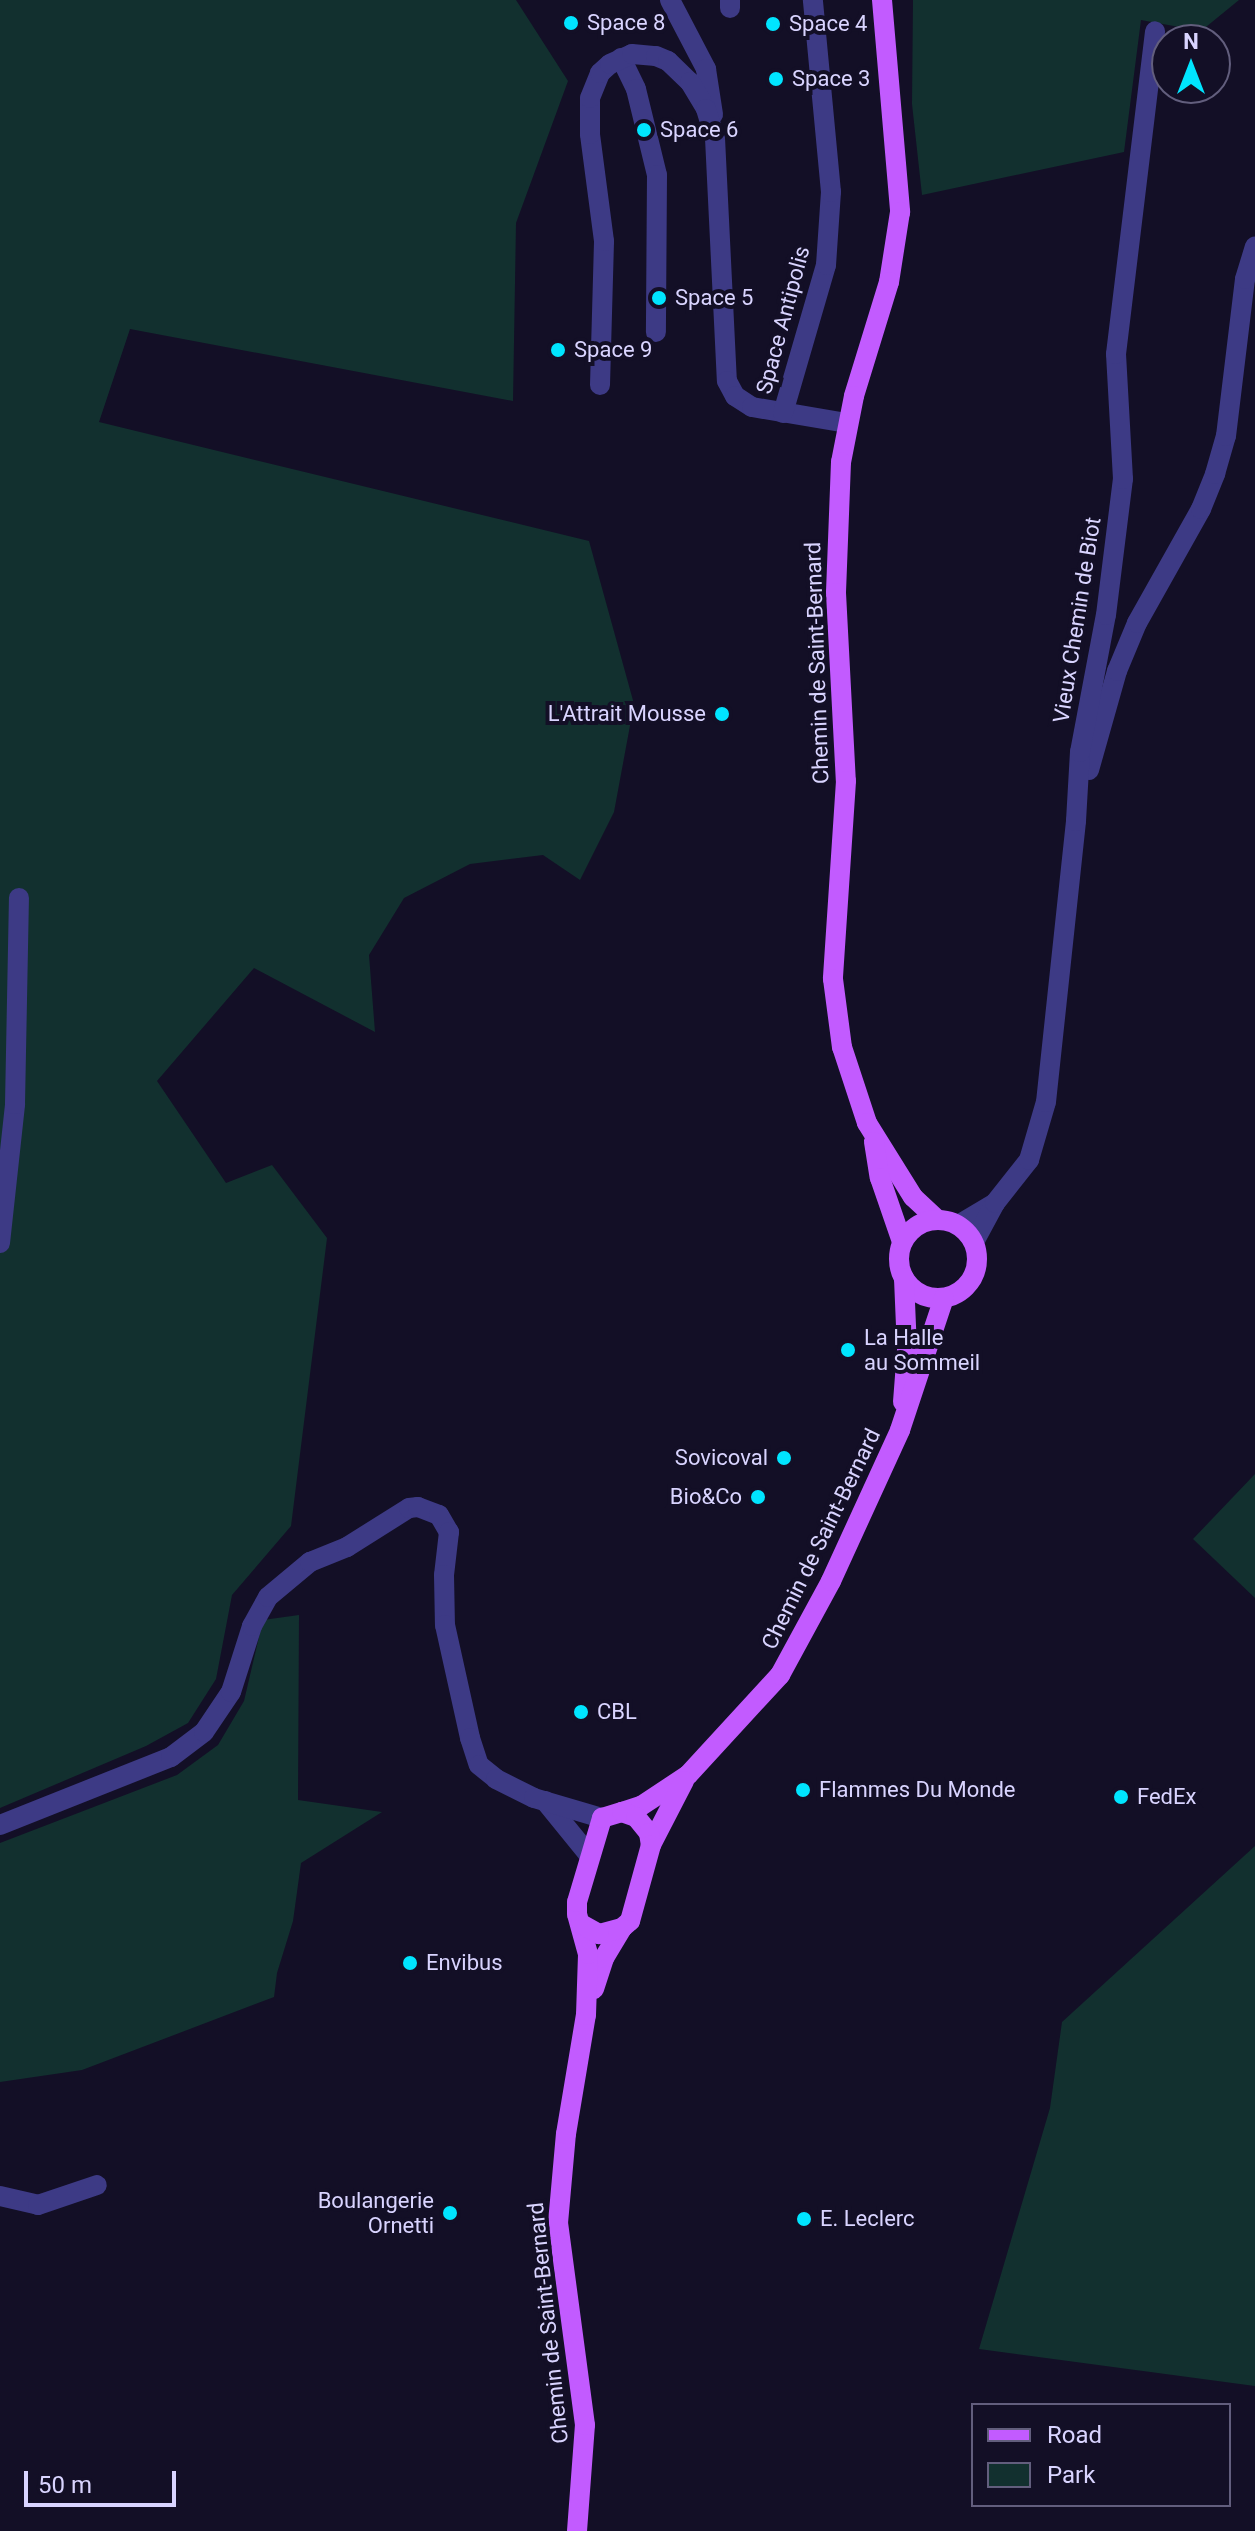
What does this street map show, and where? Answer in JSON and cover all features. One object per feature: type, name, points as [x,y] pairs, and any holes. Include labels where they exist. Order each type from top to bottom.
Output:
[{"type":"main road","name":"Chemin de Saint-Bernard","points":[[882,0],[900,212],[889,282],[847,423],[841,462],[836,593],[846,781],[833,979],[842,1047],[872,1134],[880,1178],[902,1242]]},
{"type":"main road","name":"Chemin de Saint-Bernard","points":[[872,1134],[913,1197],[937,1219]]},
{"type":"main road","points":[[937,1219],[958,1225],[974,1242],[978,1253],[973,1277],[966,1287],[944,1298],[921,1294],[904,1278],[899,1261],[902,1242],[917,1226],[937,1219]]},
{"type":"main road","name":"Chemin de Saint-Bernard","points":[[900,1430],[907,1350],[904,1278]]},
{"type":"main road","name":"Chemin de Saint-Bernard","points":[[577,2531],[585,2425],[561,2263],[558,2196],[586,2015],[588,1954],[577,1902],[588,1854],[602,1818],[641,1806],[688,1775],[780,1675],[831,1581],[900,1430],[944,1298]]},
{"type":"main road","name":"Chemin de Saint-Bernard","points":[[586,2015],[604,1958],[635,1910],[651,1845],[688,1775]]},
{"type":"main road","points":[[622,1812],[645,1824],[651,1845]]},
{"type":"main road","points":[[581,1924],[599,1934],[622,1928]]},
{"type":"street","name":"Space Antipolis","points":[[670,0],[710,79],[727,381],[735,396],[752,407],[847,423]]},
{"type":"street","name":"Space Antipolis","points":[[783,413],[826,265],[831,192],[813,0]]},
{"type":"street","name":"Space Antipolis","points":[[621,58],[656,56],[674,67],[699,96],[715,138]]},
{"type":"street","points":[[600,385],[604,241],[589,110],[600,73],[621,58],[636,89],[657,175],[656,332]]},
{"type":"street","name":"Vieux Chemin de Biot","points":[[974,1242],[995,1203],[1024,1169],[1042,1125],[1076,821],[1080,752],[1106,615],[1123,479],[1116,354],[1151,64]]},
{"type":"street","points":[[1076,821],[1117,671],[1137,623],[1201,509],[1215,474],[1226,436],[1245,279],[1255,246]]},
{"type":"street","points":[[0,1243],[15,1104],[19,898]]},
{"type":"street","name":"Vieux Chemin de Biot","points":[[958,1225],[995,1203]]},
{"type":"street","points":[[0,1825],[171,1757],[204,1732],[231,1692],[252,1626],[268,1597],[310,1562],[347,1547],[409,1508],[418,1507],[439,1515],[449,1532],[444,1575],[445,1625],[479,1765],[496,1779],[545,1801],[602,1818]]},
{"type":"street","points":[[545,1801],[588,1854]]},
{"type":"street","points":[[0,2196],[38,2205],[97,2185]]},
{"type":"green space","points":[[0,0],[516,0],[568,81],[516,223],[513,401],[130,329],[99,422],[589,541],[634,704],[614,812],[580,880],[543,855],[470,864],[404,898],[369,955],[375,1032],[254,968],[157,1081],[226,1183],[272,1165],[327,1238],[291,1526],[232,1595],[216,1679],[188,1723],[146,1746],[0,1808]]},
{"type":"green space","points":[[913,0],[1239,0],[1210,24],[1163,24],[1141,20],[1124,152],[922,195],[912,104]]},
{"type":"green space","points":[[1255,1474],[1255,1598],[1193,1539]]},
{"type":"green space","points":[[299,1615],[298,1800],[382,1812],[301,1863],[293,1921],[277,1973],[274,1997],[82,2070],[0,2082],[0,1843],[177,1775],[218,1745],[244,1701],[263,1620]]},
{"type":"green space","points":[[1255,1846],[1255,2386],[979,2349],[1050,2108],[1062,2022]]},
{"type":"place","name":"Space 8","points":[[571,23]]},
{"type":"place","name":"Space 4","points":[[773,24]]},
{"type":"place","name":"Space 3","points":[[776,79]]},
{"type":"place","name":"Space 6","points":[[644,130]]},
{"type":"place","name":"Space 5","points":[[659,298]]},
{"type":"place","name":"Space 9","points":[[558,350]]},
{"type":"place","name":"L'Attrait Mousse","points":[[722,714]]},
{"type":"place","name":"La Halle au Sommeil","points":[[848,1350]]},
{"type":"place","name":"Sovicoval","points":[[784,1458]]},
{"type":"place","name":"Bio&Co","points":[[758,1497]]},
{"type":"place","name":"CBL","points":[[581,1712]]},
{"type":"place","name":"Flammes Du Monde","points":[[803,1790]]},
{"type":"place","name":"FedEx","points":[[1121,1797]]},
{"type":"place","name":"Envibus","points":[[410,1963]]},
{"type":"place","name":"Boulangerie Ornetti","points":[[450,2213]]},
{"type":"place","name":"E. Leclerc","points":[[804,2219]]}]
